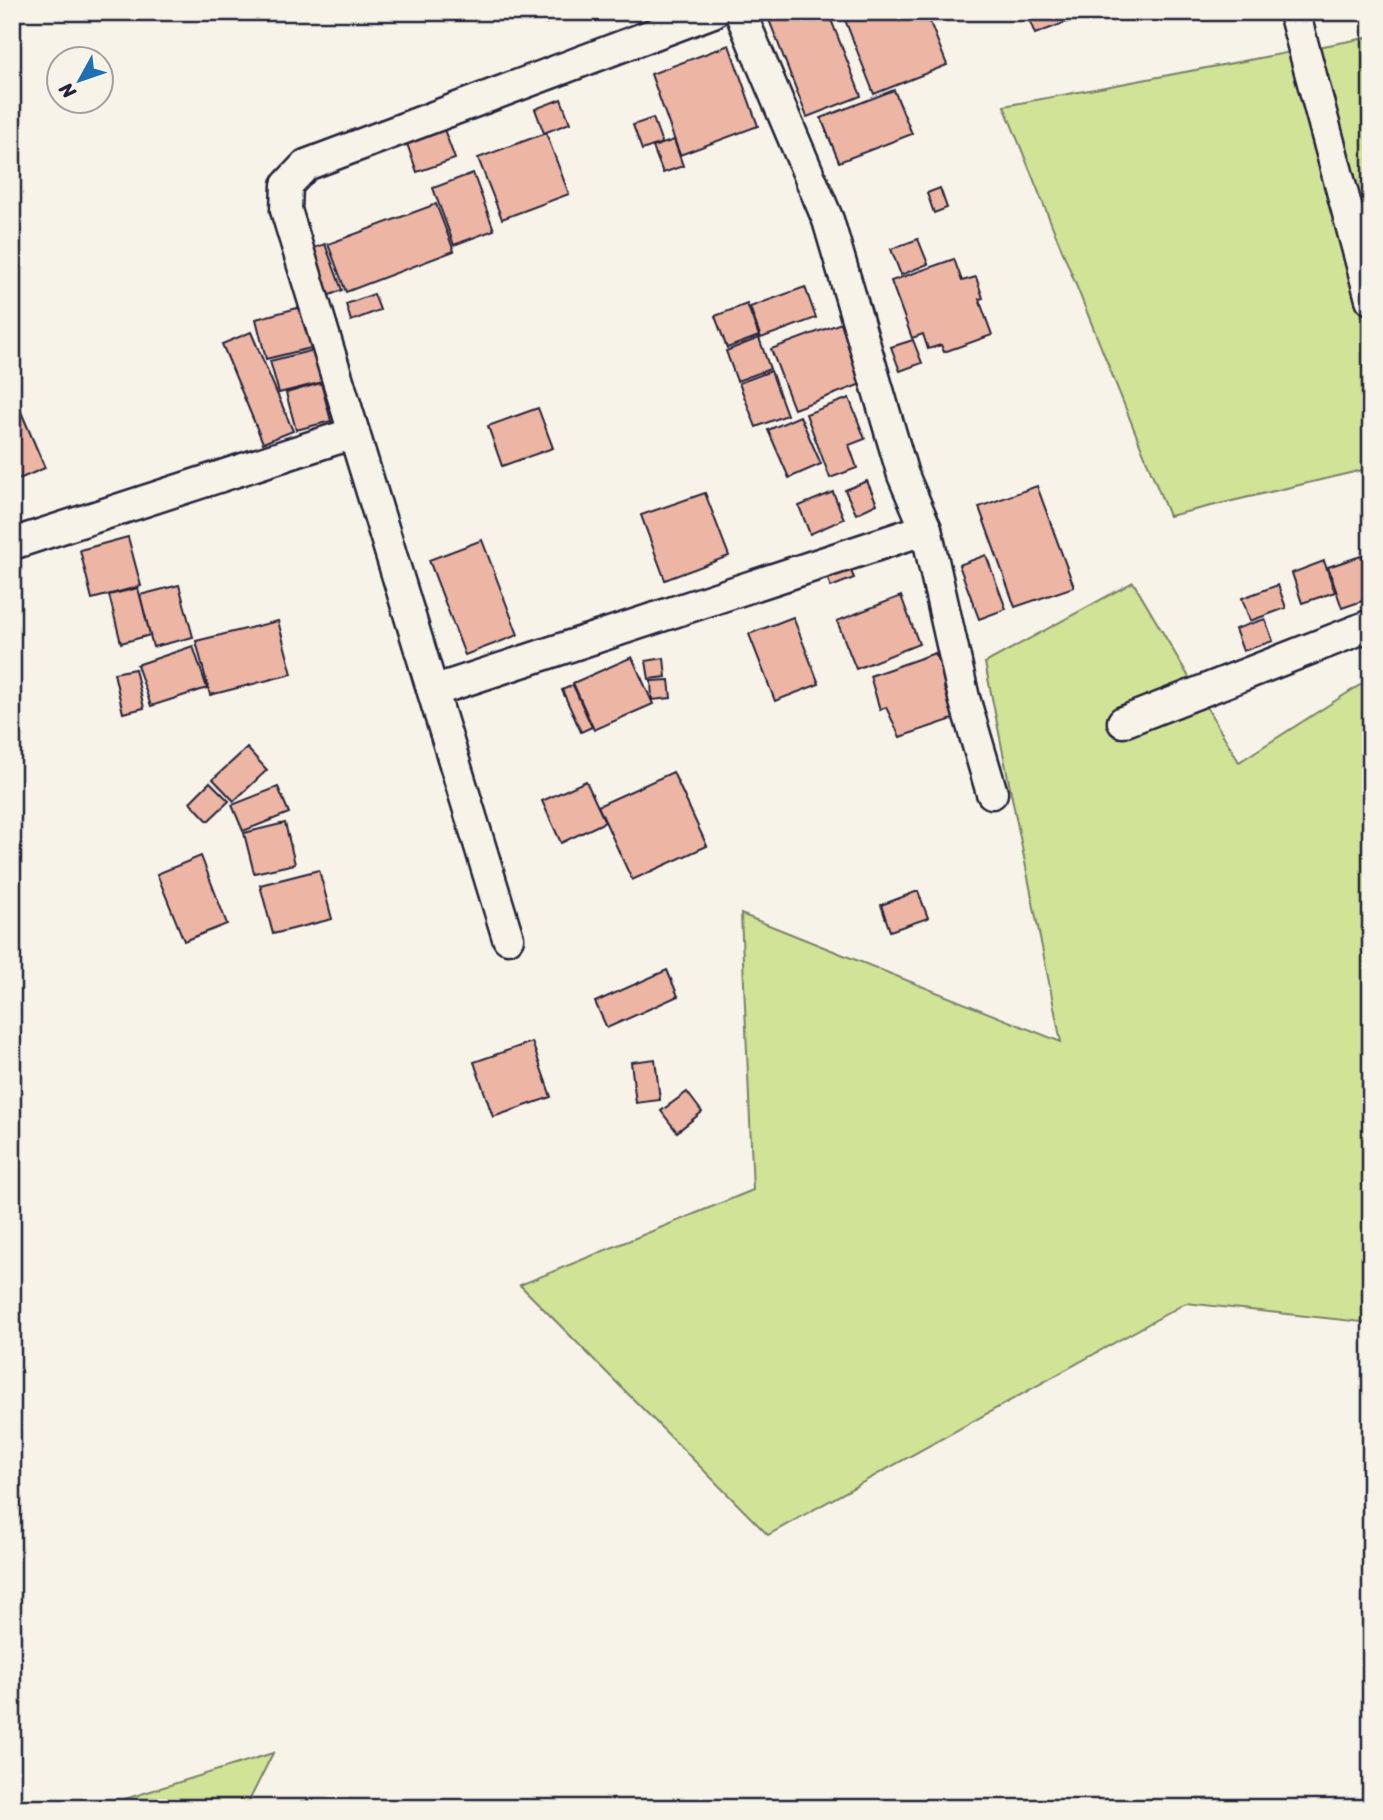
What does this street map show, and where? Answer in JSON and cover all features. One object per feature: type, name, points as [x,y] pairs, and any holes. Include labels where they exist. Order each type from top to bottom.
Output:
[{"type":"street","points":[[508,938],[286,210],[288,185],[306,165],[713,12]]},
{"type":"street","points":[[740,12],[828,219],[902,475],[926,529],[964,698],[992,793]]},
{"type":"street","points":[[1294,12],[1371,299]]},
{"type":"street","points":[[12,544],[354,433]]},
{"type":"street","points":[[433,691],[926,529]]},
{"type":"street","points":[[1123,722],[1371,625]]},
{"type":"green space","points":[[1371,37],[1371,468],[1169,516],[1004,106]]},
{"type":"green space","points":[[1133,582],[1239,762],[1371,678],[1371,1323],[1186,1303],[768,1535],[520,1285],[753,1190],[741,914],[1061,1042],[985,663]]},
{"type":"green space","points":[[273,1753],[248,1808],[96,1808]]},
{"type":"building","points":[[542,12],[574,12],[546,23]]},
{"type":"building","points":[[766,12],[828,12],[861,96],[807,117]]},
{"type":"building","points":[[842,12],[926,12],[947,65],[874,94]]},
{"type":"building","points":[[1046,12],[1073,12],[1075,19],[1035,34],[1029,19]]},
{"type":"building","points":[[729,45],[758,126],[680,155],[651,74]]},
{"type":"building","points":[[894,90],[912,134],[839,162],[821,118]]},
{"type":"building","points":[[561,99],[570,123],[544,133],[535,109]]},
{"type":"building","points":[[653,118],[662,143],[642,150],[633,125]]},
{"type":"building","points":[[442,124],[455,159],[417,172],[405,138]]},
{"type":"building","points":[[546,133],[569,194],[502,219],[478,158]]},
{"type":"building","points":[[674,140],[683,166],[663,173],[653,147]]},
{"type":"building","points":[[473,173],[494,230],[454,245],[433,188]]},
{"type":"building","points":[[940,188],[947,208],[934,213],[927,193]]},
{"type":"building","points":[[436,204],[454,251],[346,292],[328,244]]},
{"type":"building","points":[[918,239],[928,264],[901,275],[891,249]]},
{"type":"building","points":[[325,244],[342,290],[323,298],[306,251]]},
{"type":"building","points":[[954,259],[962,281],[976,277],[983,298],[979,299],[992,335],[944,352],[941,345],[928,349],[923,334],[912,338],[891,281]]},
{"type":"building","points":[[805,287],[816,318],[761,338],[750,307]]},
{"type":"building","points":[[374,294],[380,310],[351,321],[346,304]]},
{"type":"building","points":[[747,304],[759,336],[727,348],[715,316]]},
{"type":"building","points":[[305,306],[315,347],[266,359],[256,319]]},
{"type":"building","points":[[852,319],[875,379],[794,409],[771,349]]},
{"type":"building","points":[[251,332],[293,431],[263,443],[222,344]]},
{"type":"building","points":[[759,338],[770,369],[737,381],[726,351]]},
{"type":"building","points":[[913,340],[922,363],[900,371],[891,347]]},
{"type":"building","points":[[314,350],[323,382],[279,393],[270,361]]},
{"type":"building","points":[[771,371],[787,415],[756,427],[739,383]]},
{"type":"building","points":[[321,383],[331,421],[296,430],[286,393]]},
{"type":"building","points":[[849,398],[865,439],[849,445],[857,468],[830,478],[806,414]]},
{"type":"building","points":[[19,407],[45,468],[12,482],[12,410]]},
{"type":"building","points":[[538,408],[553,448],[502,466],[488,426]]},
{"type":"building","points":[[800,416],[821,464],[789,478],[768,430]]},
{"type":"building","points":[[867,481],[877,504],[856,514],[845,490]]},
{"type":"building","points":[[1037,486],[1074,587],[1015,607],[979,507]]},
{"type":"building","points":[[833,492],[844,519],[810,534],[799,506]]},
{"type":"building","points":[[705,493],[729,556],[665,580],[641,515]]},
{"type":"building","points":[[128,537],[141,586],[92,599],[80,550]]},
{"type":"building","points":[[482,540],[518,635],[465,655],[429,560]]},
{"type":"building","points":[[844,554],[854,578],[831,587],[821,563]]},
{"type":"building","points":[[986,555],[1006,609],[979,619],[959,565]]},
{"type":"building","points":[[1364,555],[1371,573],[1371,598],[1342,608],[1328,567]]},
{"type":"building","points":[[1324,561],[1335,592],[1302,603],[1292,573]]},
{"type":"building","points":[[179,585],[193,637],[153,647],[140,595]]},
{"type":"building","points":[[1278,585],[1286,608],[1250,621],[1242,598]]},
{"type":"building","points":[[138,588],[150,635],[121,643],[109,595]]},
{"type":"building","points":[[901,596],[919,644],[856,669],[837,621]]},
{"type":"building","points":[[793,617],[819,684],[775,701],[749,634]]},
{"type":"building","points":[[1265,619],[1273,641],[1243,651],[1235,629]]},
{"type":"building","points":[[278,621],[292,674],[210,695],[196,641]]},
{"type":"building","points":[[193,646],[207,688],[151,706],[137,665]]},
{"type":"building","points":[[935,653],[949,686],[944,688],[956,718],[900,737],[886,707],[880,710],[870,676]]},
{"type":"building","points":[[632,657],[653,704],[594,730],[573,683]]},
{"type":"building","points":[[664,658],[666,677],[649,679],[646,661]]},
{"type":"building","points":[[135,669],[144,708],[123,713],[114,673]]},
{"type":"building","points":[[669,680],[671,698],[652,700],[651,681]]},
{"type":"building","points":[[573,685],[592,727],[581,732],[562,690]]},
{"type":"building","points":[[247,748],[267,770],[234,801],[213,779]]},
{"type":"building","points":[[673,772],[707,846],[632,880],[598,806]]},
{"type":"building","points":[[586,781],[605,822],[561,843],[542,801]]},
{"type":"building","points":[[210,782],[229,801],[208,821],[190,802]]},
{"type":"building","points":[[278,787],[289,813],[243,831],[232,805]]},
{"type":"building","points":[[285,823],[295,864],[254,873],[244,833]]},
{"type":"building","points":[[201,856],[227,924],[184,941],[157,874]]},
{"type":"building","points":[[319,870],[332,919],[273,934],[260,885]]},
{"type":"building","points":[[918,891],[928,918],[890,931],[881,905]]},
{"type":"building","points":[[667,970],[678,996],[607,1028],[595,1002]]},
{"type":"building","points":[[532,1042],[551,1097],[493,1117],[474,1062]]},
{"type":"building","points":[[655,1059],[660,1100],[636,1103],[631,1062]]},
{"type":"building","points":[[687,1092],[702,1112],[677,1132],[661,1111]]}]
